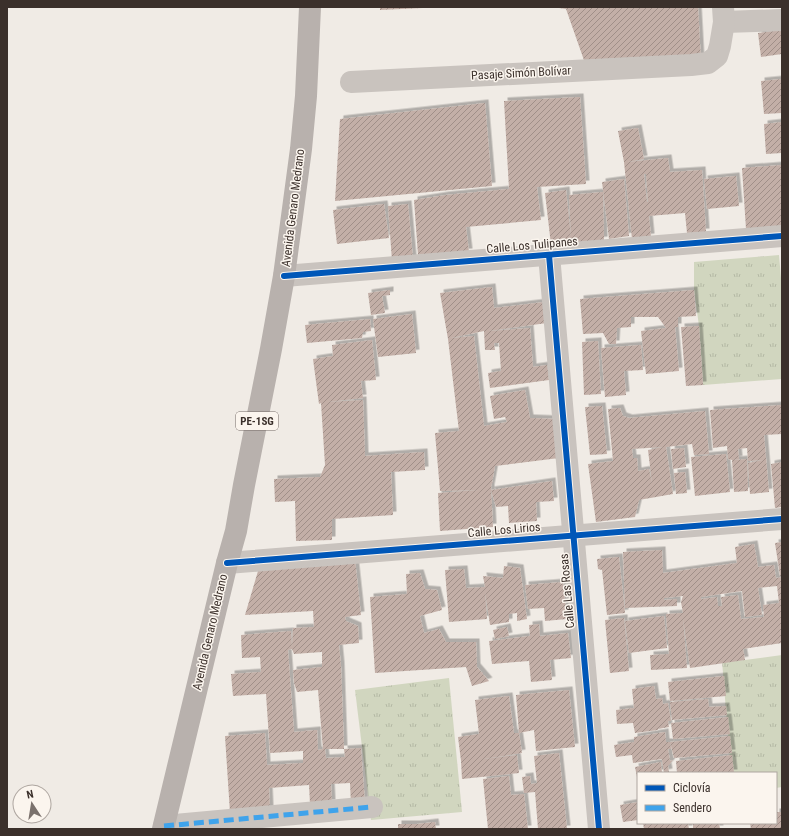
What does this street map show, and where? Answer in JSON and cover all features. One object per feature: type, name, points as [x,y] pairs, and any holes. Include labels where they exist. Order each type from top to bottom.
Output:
[{"type":"main road","name":"Avenida Genaro Medrano","points":[[164,828],[227,563],[236,531],[284,276],[301,149],[306,96],[310,7]]},
{"type":"street","points":[[723,14],[782,20]]},
{"type":"street","name":"Pasaje Simón Bolívar","points":[[351,82],[708,63],[717,56],[720,46],[723,14]]},
{"type":"street","name":"Calle Los Tulipanes","points":[[284,276],[782,236]]},
{"type":"street","name":"Calle Las Rosas","points":[[549,255],[599,829]]},
{"type":"street","name":"Calle Los Lirios","points":[[227,563],[782,520]]},
{"type":"street","points":[[164,828],[372,807]]},
{"type":"green space","points":[[779,255],[782,290],[782,379],[703,385],[699,326],[694,290],[694,262]]},
{"type":"green space","points":[[782,655],[782,787],[777,788],[777,772],[731,772],[722,661],[745,660]]},
{"type":"green space","points":[[449,678],[462,812],[371,820],[355,690]]},
{"type":"building","points":[[380,7],[423,7],[423,8],[380,10]]},
{"type":"building","points":[[559,7],[698,7],[701,62],[586,66],[566,9]]},
{"type":"building","points":[[782,30],[782,54],[761,57],[758,33]]},
{"type":"building","points":[[782,79],[782,113],[764,114],[761,81]]},
{"type":"building","points":[[580,97],[586,184],[537,187],[541,220],[466,227],[469,252],[418,255],[414,200],[446,195],[509,189],[504,101]]},
{"type":"building","points":[[485,103],[492,186],[335,201],[340,119]]},
{"type":"building","points":[[782,122],[782,153],[766,154],[764,124]]},
{"type":"building","points":[[638,128],[644,159],[627,162],[668,158],[670,172],[702,170],[706,232],[687,233],[685,213],[649,216],[651,237],[632,239],[624,162],[618,131]],"holes":[[[644,174],[646,174],[648,202]]]},
{"type":"building","points":[[782,165],[782,226],[746,229],[742,168]]},
{"type":"building","points":[[736,176],[739,206],[707,209],[704,179]]},
{"type":"building","points":[[624,179],[629,236],[609,239],[602,182]]},
{"type":"building","points":[[566,190],[571,237],[569,195],[603,192],[604,240],[551,245],[545,193]]},
{"type":"building","points":[[384,204],[389,238],[337,244],[333,210]]},
{"type":"building","points":[[408,204],[413,259],[392,261],[388,206]]},
{"type":"building","points":[[492,287],[494,308],[544,302],[547,323],[489,331],[530,328],[533,367],[547,365],[549,380],[490,388],[488,373],[501,371],[499,343],[494,343],[495,350],[485,350],[484,331],[451,338],[474,336],[484,426],[507,422],[505,417],[494,419],[490,396],[525,390],[530,418],[555,419],[559,458],[495,466],[491,488],[493,527],[440,531],[438,493],[478,490],[440,491],[435,433],[459,431],[448,339],[440,293]]},
{"type":"building","points":[[390,290],[390,295],[382,296],[385,313],[371,315],[368,293]]},
{"type":"building","points":[[694,290],[696,316],[678,317],[678,327],[675,327],[679,371],[646,374],[641,331],[666,328],[658,317],[631,317],[631,327],[617,328],[616,344],[609,344],[603,333],[583,334],[580,299]]},
{"type":"building","points":[[412,314],[416,353],[378,357],[373,319]]},
{"type":"building","points":[[370,319],[371,331],[363,332],[362,338],[307,343],[305,325]]},
{"type":"building","points":[[699,326],[703,385],[686,386],[681,327]]},
{"type":"building","points":[[372,340],[376,380],[361,381],[363,398],[327,402],[363,400],[365,456],[424,452],[425,470],[391,472],[393,515],[332,519],[332,540],[296,541],[295,501],[275,502],[274,479],[320,477],[325,465],[321,403],[319,404],[313,359],[333,356],[332,345]]},
{"type":"building","points":[[598,341],[601,394],[584,395],[582,342]]},
{"type":"building","points":[[641,345],[643,370],[624,371],[626,395],[605,397],[601,348]]},
{"type":"building","points":[[782,405],[782,434],[764,435],[769,492],[750,494],[748,463],[763,460],[748,461],[747,448],[738,449],[739,459],[734,460],[747,459],[748,491],[734,492],[732,460],[728,459],[727,446],[713,448],[710,410]]},
{"type":"building","points":[[602,406],[607,454],[590,455],[585,407]]},
{"type":"building","points":[[620,408],[623,416],[629,418],[705,411],[709,454],[694,455],[692,444],[666,447],[673,494],[639,500],[635,517],[596,522],[588,464],[613,461],[608,409]],"holes":[[[663,447],[648,450],[652,483],[649,469],[638,471],[637,458],[633,458],[632,449]]]},
{"type":"building","points":[[684,448],[686,467],[673,469],[671,449]]},
{"type":"building","points":[[726,454],[730,492],[695,496],[691,457]]},
{"type":"building","points":[[782,462],[782,507],[775,508],[771,464]]},
{"type":"building","points":[[685,472],[687,493],[676,494],[674,473]]},
{"type":"building","points":[[552,481],[554,501],[536,502],[537,521],[509,523],[508,506],[496,507],[491,490]]},
{"type":"building","points":[[782,542],[782,576],[780,576],[775,543]]},
{"type":"building","points":[[754,544],[758,567],[774,565],[776,578],[782,577],[782,643],[743,649],[745,660],[690,668],[683,618],[687,668],[651,670],[650,655],[669,654],[666,614],[683,613],[681,602],[683,596],[664,598],[664,600],[677,599],[677,606],[625,608],[623,552],[662,550],[663,573],[737,563],[735,547]],"holes":[[[777,586],[779,603],[763,605],[764,617],[741,619],[738,595],[721,597],[722,606],[718,606],[717,597],[701,599],[701,597],[742,591],[745,617],[762,615],[758,588]]]},
{"type":"building","points":[[619,557],[625,613],[607,615],[602,570],[598,569],[597,559]]},
{"type":"building","points":[[355,560],[361,615],[345,617],[346,621],[358,626],[359,643],[339,645],[344,749],[361,748],[365,804],[351,805],[350,783],[331,784],[332,803],[310,804],[309,785],[269,788],[270,810],[230,813],[225,736],[265,733],[267,765],[303,763],[303,751],[270,753],[266,694],[233,696],[231,674],[261,672],[260,657],[242,658],[241,635],[291,631],[292,647],[293,628],[314,627],[313,611],[245,615],[258,571]],"holes":[[[292,649],[294,654],[322,652],[322,667],[293,670],[294,683],[297,692],[318,690],[323,749],[318,750],[317,730],[294,732],[288,650]],[[325,749],[344,749],[345,757],[326,758]]]},
{"type":"building","points":[[504,566],[520,568],[527,619],[517,621],[517,613],[509,614],[509,622],[490,625],[485,592],[487,619],[449,622],[445,570],[464,569],[466,588],[485,587],[483,576],[503,578]]},
{"type":"building","points":[[420,573],[425,589],[437,590],[442,610],[420,616],[424,633],[439,629],[446,642],[476,642],[477,667],[489,681],[472,686],[466,667],[375,673],[370,597],[407,594],[406,574]]},
{"type":"building","points":[[563,582],[567,619],[545,621],[544,608],[528,609],[525,585]]},
{"type":"building","points":[[664,616],[667,648],[629,653],[625,621]]},
{"type":"building","points":[[624,618],[629,671],[610,673],[605,620]]},
{"type":"building","points":[[539,624],[540,636],[568,633],[571,658],[550,660],[552,680],[531,682],[529,661],[492,664],[489,641],[530,636],[529,625]]},
{"type":"building","points":[[507,627],[509,636],[495,639],[493,630]]},
{"type":"building","points":[[724,676],[726,696],[670,701],[668,682]]},
{"type":"building","points":[[654,686],[656,699],[662,698],[663,704],[668,703],[671,721],[668,721],[669,727],[635,733],[633,723],[617,724],[616,710],[634,708],[632,689]]},
{"type":"building","points":[[569,690],[575,747],[536,751],[534,730],[519,733],[516,695]]},
{"type":"building","points":[[509,696],[514,733],[519,733],[522,753],[484,759],[517,755],[519,773],[462,779],[458,737],[479,734],[475,700]]},
{"type":"building","points":[[708,699],[709,707],[726,706],[727,715],[672,720],[670,702]]},
{"type":"building","points":[[728,717],[730,734],[673,739],[671,723]]},
{"type":"building","points":[[665,732],[666,742],[670,742],[671,749],[668,749],[670,761],[673,760],[668,766],[669,772],[664,772],[662,759],[633,763],[632,755],[616,757],[614,745],[634,742],[634,737]]},
{"type":"building","points":[[730,736],[732,753],[674,758],[670,742]]},
{"type":"building","points":[[559,753],[567,829],[538,829],[535,792],[524,793],[522,777],[530,776],[531,784],[537,783],[534,756]]},
{"type":"building","points":[[732,755],[734,772],[677,772],[676,761]]},
{"type":"building","points":[[661,762],[662,772],[637,772],[637,777],[635,767]]},
{"type":"building","points":[[509,776],[511,795],[524,794],[528,829],[488,829],[483,779]]},
{"type":"building","points":[[637,802],[637,820],[623,822],[620,805]]},
{"type":"building","points":[[777,812],[782,812],[782,829],[751,829],[750,824],[777,824]]},
{"type":"building","points":[[435,822],[436,829],[398,829],[398,824]]},
{"type":"building","points":[[643,824],[688,824],[689,829],[644,829]]},
{"type":"building","points":[[693,824],[719,824],[720,829],[693,829]]},
{"type":"marked path","points":[[164,826],[372,807]]},
{"type":"cycle path","points":[[284,276],[782,236]]},
{"type":"cycle path","points":[[549,255],[599,829]]},
{"type":"cycle path","points":[[227,563],[782,519]]}]
